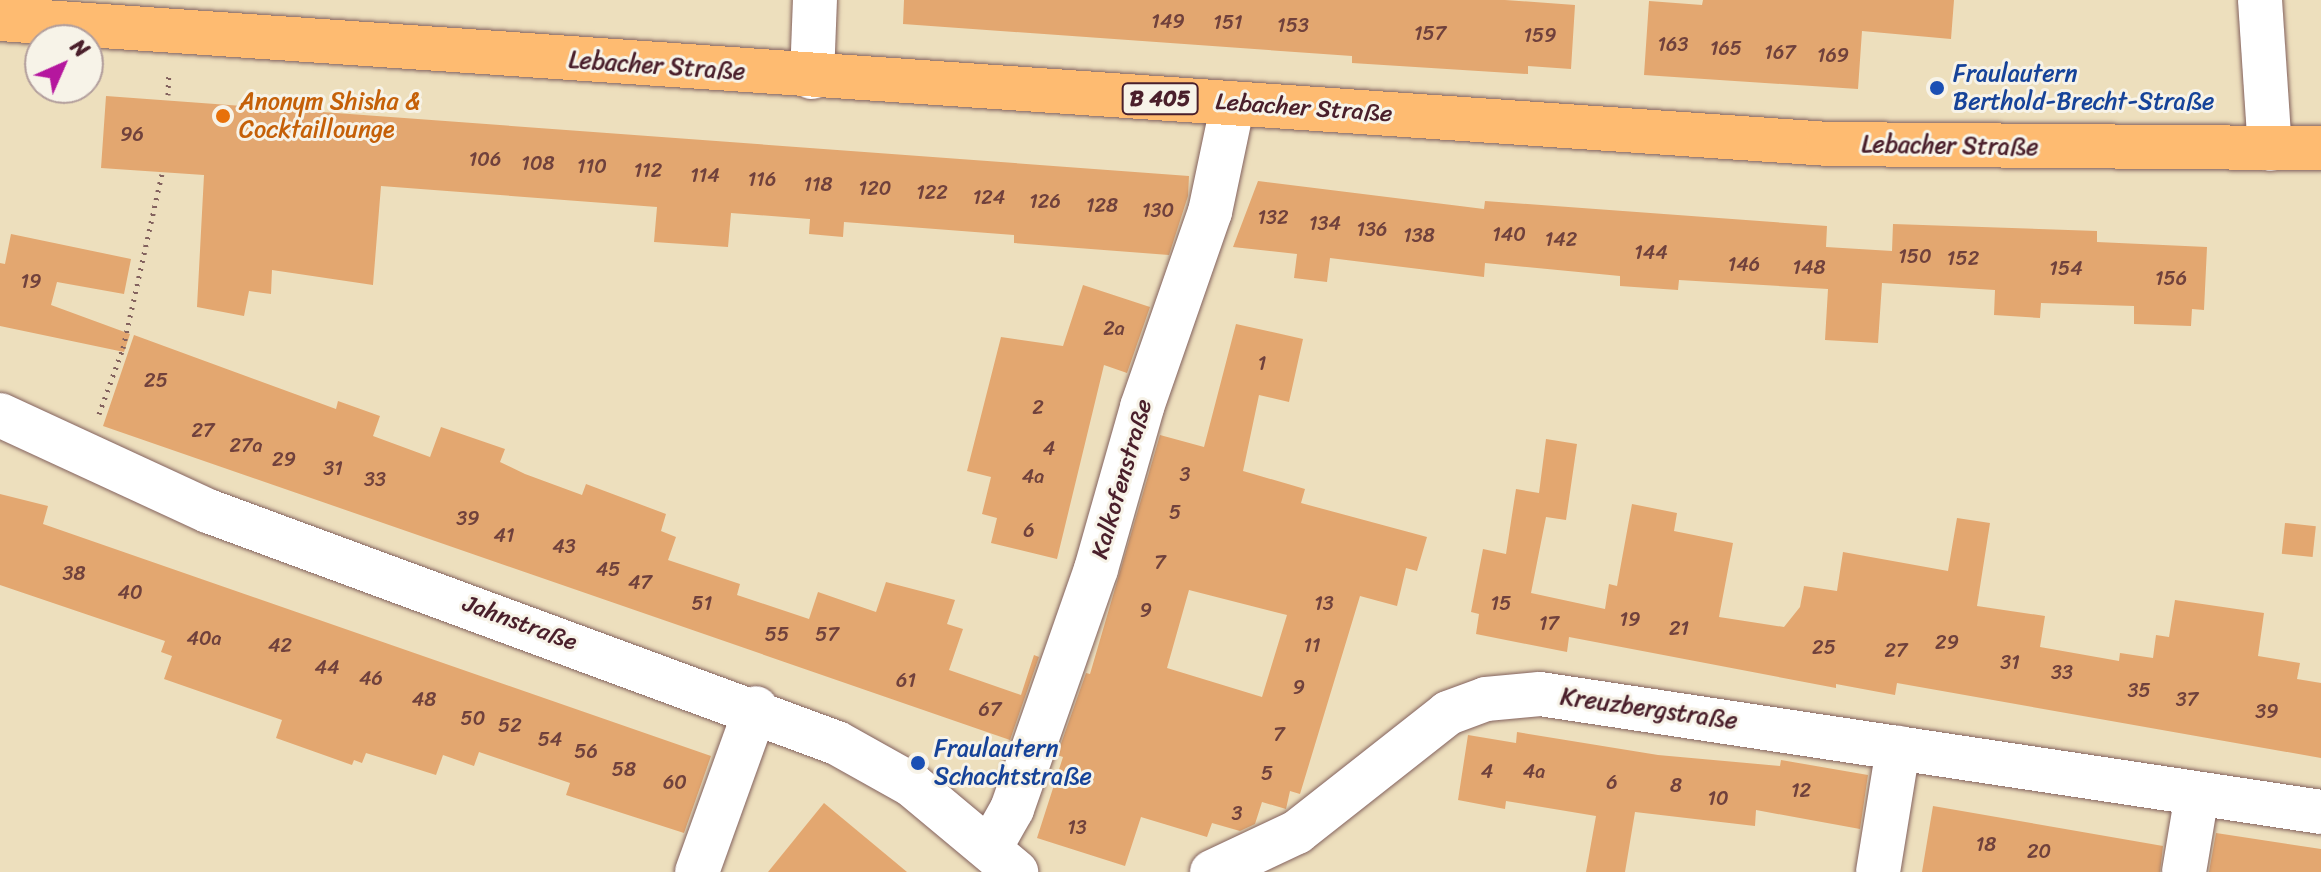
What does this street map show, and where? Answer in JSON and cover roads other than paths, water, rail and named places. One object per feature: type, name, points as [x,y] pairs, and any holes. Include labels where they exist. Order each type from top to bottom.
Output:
[{"type":"main road","name":"Lebacher Straße","points":[[0,19],[812,77],[1828,144],[2321,148]]},
{"type":"street","points":[[812,77],[815,0]]},
{"type":"street","points":[[2260,0],[2270,149]]},
{"type":"street","name":"Kalkofenstraße","points":[[1003,860],[1012,809],[1096,569],[1142,407],[1210,212],[1233,103]]},
{"type":"street","name":"Jahnstraße","points":[[0,415],[84,457],[208,511],[756,708],[877,762],[1003,860]]},
{"type":"street","name":"Kreuzbergstraße","points":[[1212,872],[1297,832],[1448,713],[1486,699],[1540,694],[1602,699],[1898,748],[2321,812]]},
{"type":"street","points":[[697,872],[756,708]]},
{"type":"street","points":[[1878,872],[1898,748]]},
{"type":"street","points":[[2184,872],[2197,794]]},
{"type":"place","name":"Fraulautern Berthold-Brecht-Straße","points":[[1937,88]]},
{"type":"place","name":"Anonym Shisha & Cocktaillounge","points":[[223,116]]},
{"type":"place","name":"Fraulautern Schachtstraße","points":[[918,763]]}]
